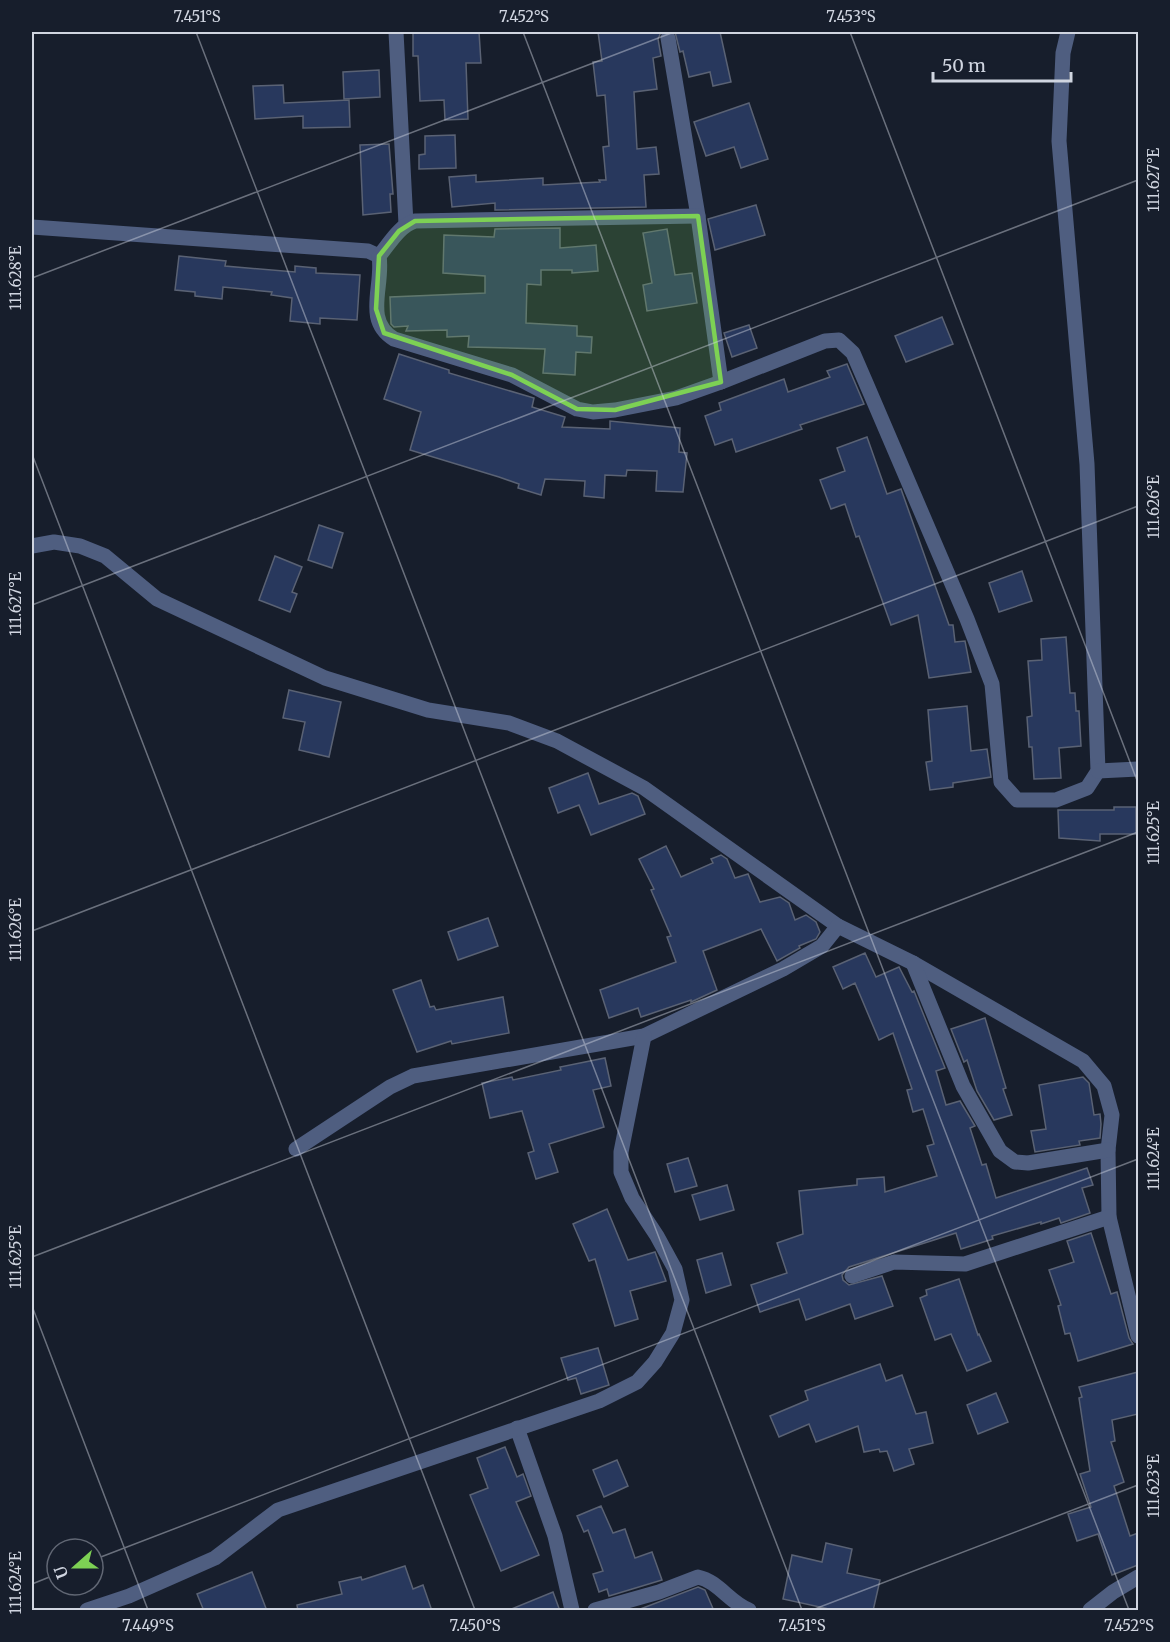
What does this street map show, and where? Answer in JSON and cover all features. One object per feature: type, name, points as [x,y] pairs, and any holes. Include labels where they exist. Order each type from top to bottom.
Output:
[{"type":"street","points":[[396,32],[406,224]]},
{"type":"street","points":[[379,256],[381,266],[376,309],[378,325],[384,333],[394,339],[512,375],[577,409],[594,412],[615,410],[676,398],[825,340],[838,340],[846,345],[853,353],[866,383],[992,684],[1001,782],[1017,800],[1056,800],[1087,788],[1098,771],[1087,464],[1059,141],[1063,53],[1068,32]]},
{"type":"street","points":[[668,38],[698,216],[721,382]]},
{"type":"street","points":[[379,256],[406,224],[416,221],[698,216]]},
{"type":"street","points":[[32,227],[368,251],[379,256]]},
{"type":"street","points":[[32,546],[54,542],[81,546],[105,556],[158,599],[324,678],[428,710],[509,723],[557,741],[644,788],[838,926],[913,963],[1083,1061],[1104,1086],[1112,1115],[1108,1150],[1109,1217],[1138,1336]]},
{"type":"street","points":[[1098,771],[1138,769]]},
{"type":"street","points":[[296,1149],[390,1087],[413,1076],[644,1036],[783,969],[822,946],[838,926]]},
{"type":"street","points":[[913,963],[963,1086],[1000,1151],[1015,1162],[1028,1162],[1108,1150]]},
{"type":"street","points":[[87,1611],[129,1596],[214,1558],[279,1510],[599,1401],[637,1382],[655,1362],[673,1333],[682,1300],[675,1269],[632,1198],[621,1172],[621,1152],[644,1036]]},
{"type":"street","points":[[852,1276],[894,1262],[965,1264],[1109,1217]]},
{"type":"street","points":[[517,1428],[555,1536],[572,1611]]},
{"type":"street","points":[[595,1611],[658,1592],[698,1576],[749,1611]]},
{"type":"street","points":[[1090,1611],[1113,1592],[1138,1577]]},
{"type":"highlighted area","points":[[698,216],[721,382],[615,410],[577,409],[512,375],[384,333],[376,309],[379,256],[399,231],[415,221]]},
{"type":"building","points":[[413,32],[479,32],[481,63],[466,63],[468,119],[445,120],[444,100],[420,101],[418,56],[413,56]]},
{"type":"building","points":[[598,32],[661,32],[658,39],[661,56],[653,58],[657,89],[634,92],[637,149],[656,147],[659,174],[644,175],[646,207],[495,210],[495,203],[452,207],[449,177],[476,175],[476,182],[543,178],[543,185],[606,180],[603,147],[609,146],[605,95],[597,96],[593,62],[602,61]]},
{"type":"building","points":[[675,32],[720,32],[731,82],[713,86],[710,72],[689,77],[683,51],[680,52]]},
{"type":"building","points":[[379,70],[380,97],[344,99],[343,72]]},
{"type":"building","points":[[283,85],[284,103],[349,100],[350,127],[303,128],[303,116],[255,119],[253,86]]},
{"type":"building","points":[[749,103],[768,159],[741,168],[734,147],[706,156],[694,122]]},
{"type":"building","points":[[455,135],[456,168],[419,169],[419,155],[425,154],[425,136]]},
{"type":"building","points":[[389,144],[393,194],[390,194],[391,212],[363,215],[360,145]]},
{"type":"building","points":[[756,205],[765,235],[715,250],[708,219]]},
{"type":"building","points":[[560,228],[560,248],[596,245],[598,271],[572,273],[572,270],[541,270],[541,285],[527,284],[526,323],[577,326],[577,336],[592,337],[591,353],[576,352],[575,375],[543,373],[545,349],[468,347],[469,336],[447,337],[447,330],[406,331],[408,326],[394,327],[391,324],[390,297],[485,293],[485,276],[443,273],[444,235],[494,237],[495,229]]},
{"type":"building","points":[[667,229],[675,275],[692,273],[697,303],[647,311],[643,285],[652,283],[643,233]]},
{"type":"building","points":[[179,256],[226,261],[225,266],[295,272],[295,266],[316,268],[316,273],[360,275],[357,320],[320,318],[320,324],[290,321],[292,298],[271,295],[272,292],[223,287],[222,299],[195,296],[195,292],[175,290]]},
{"type":"building","points":[[942,317],[953,344],[906,362],[895,336]]},
{"type":"building","points":[[749,325],[757,348],[732,357],[724,333]]},
{"type":"building","points":[[399,354],[449,370],[449,373],[534,398],[532,407],[565,417],[562,427],[610,429],[610,421],[680,428],[679,452],[687,453],[683,492],[656,491],[657,471],[627,470],[626,476],[605,475],[604,498],[584,496],[585,481],[545,479],[541,495],[518,488],[519,484],[499,477],[410,450],[421,412],[384,399]]},
{"type":"building","points":[[847,364],[864,404],[800,425],[802,429],[736,452],[732,439],[715,445],[705,416],[721,410],[719,403],[784,379],[788,392],[830,377],[827,371]]},
{"type":"building","points":[[867,437],[887,494],[901,489],[949,625],[953,625],[955,642],[965,641],[971,672],[929,678],[918,615],[891,625],[845,504],[831,509],[820,480],[845,471],[837,448]]},
{"type":"building","points":[[319,525],[343,533],[332,568],[308,560]]},
{"type":"building","points":[[275,556],[302,567],[292,592],[297,594],[290,612],[259,600]]},
{"type":"building","points":[[1022,571],[1032,601],[999,612],[989,583]]},
{"type":"building","points":[[1066,637],[1070,693],[1075,693],[1076,711],[1079,711],[1081,746],[1059,748],[1061,778],[1034,779],[1027,717],[1032,716],[1028,661],[1042,660],[1041,639]]},
{"type":"building","points":[[289,690],[341,702],[329,757],[299,750],[305,722],[283,718]]},
{"type":"building","points":[[967,706],[971,751],[987,749],[991,777],[953,783],[953,787],[930,790],[926,762],[932,761],[928,710]]},
{"type":"building","points":[[588,773],[599,804],[632,793],[638,796],[645,814],[591,835],[579,805],[558,813],[549,788]]},
{"type":"building","points":[[1114,807],[1136,807],[1136,834],[1100,834],[1100,841],[1059,838],[1058,810],[1114,810]]},
{"type":"building","points":[[666,846],[681,877],[713,863],[711,859],[721,855],[727,859],[735,878],[748,874],[760,902],[780,897],[789,903],[795,920],[806,915],[816,922],[820,932],[816,939],[799,946],[800,948],[777,961],[761,929],[703,951],[717,990],[691,1002],[691,1000],[641,1017],[638,1008],[609,1018],[600,990],[676,962],[667,937],[671,936],[651,890],[654,889],[639,859]]},
{"type":"building","points":[[488,918],[498,946],[458,960],[448,932]]},
{"type":"building","points":[[865,953],[876,977],[899,967],[912,992],[914,991],[945,1068],[936,1071],[946,1105],[960,1101],[975,1126],[970,1128],[982,1165],[986,1164],[996,1198],[1087,1168],[1093,1185],[1082,1188],[1090,1213],[1061,1223],[1059,1218],[1041,1224],[1041,1222],[992,1236],[993,1239],[961,1249],[956,1233],[849,1267],[842,1275],[843,1280],[849,1285],[882,1276],[893,1306],[855,1319],[850,1304],[806,1320],[799,1299],[760,1312],[751,1285],[787,1273],[777,1243],[803,1234],[799,1191],[857,1185],[857,1179],[884,1177],[885,1192],[937,1176],[927,1146],[934,1144],[923,1109],[913,1112],[907,1090],[912,1089],[893,1033],[879,1040],[855,983],[843,989],[833,967]]},
{"type":"building","points":[[421,980],[430,1007],[434,1006],[436,1010],[503,997],[509,1033],[452,1044],[451,1041],[417,1052],[393,990]]},
{"type":"building","points":[[985,1018],[1012,1115],[994,1120],[977,1091],[967,1060],[964,1062],[951,1029]]},
{"type":"building","points":[[605,1058],[611,1086],[593,1090],[604,1127],[549,1144],[558,1172],[536,1179],[528,1153],[534,1151],[522,1111],[490,1118],[482,1083],[512,1077],[513,1080]]},
{"type":"building","points":[[1083,1077],[1089,1083],[1094,1115],[1100,1114],[1100,1138],[1079,1141],[1080,1145],[1035,1152],[1031,1131],[1046,1129],[1039,1085]]},
{"type":"building","points":[[688,1158],[697,1186],[675,1192],[667,1164]]},
{"type":"building","points":[[727,1185],[734,1210],[700,1220],[692,1195]]},
{"type":"building","points":[[607,1209],[628,1260],[655,1252],[666,1281],[630,1291],[638,1319],[615,1326],[595,1259],[589,1261],[573,1224]]},
{"type":"building","points":[[1091,1233],[1111,1294],[1117,1292],[1129,1338],[1133,1344],[1078,1361],[1070,1333],[1065,1334],[1058,1306],[1061,1305],[1049,1270],[1074,1262],[1067,1241]]},
{"type":"building","points":[[722,1253],[731,1285],[706,1293],[697,1260]]},
{"type":"building","points":[[959,1279],[978,1335],[991,1361],[967,1371],[951,1334],[935,1340],[920,1298],[927,1295],[926,1290]]},
{"type":"building","points":[[598,1348],[609,1385],[581,1394],[576,1378],[568,1380],[561,1358]]},
{"type":"building","points":[[880,1364],[886,1381],[902,1375],[916,1414],[926,1412],[933,1443],[909,1449],[914,1464],[894,1471],[887,1451],[880,1452],[879,1449],[864,1452],[858,1426],[816,1442],[809,1424],[779,1437],[770,1416],[808,1400],[805,1391]]},
{"type":"building","points":[[1138,1372],[1138,1414],[1112,1420],[1115,1441],[1111,1442],[1124,1482],[1114,1486],[1130,1536],[1138,1533],[1138,1565],[1112,1575],[1098,1534],[1077,1541],[1068,1514],[1091,1507],[1080,1474],[1090,1471],[1079,1387]]},
{"type":"building","points":[[996,1393],[1008,1422],[978,1434],[967,1405]]},
{"type":"building","points":[[505,1447],[517,1477],[523,1474],[531,1496],[516,1502],[539,1555],[501,1571],[470,1495],[488,1488],[477,1458]]},
{"type":"building","points":[[617,1460],[628,1486],[604,1497],[593,1470]]},
{"type":"building","points":[[601,1506],[613,1533],[625,1529],[635,1558],[652,1552],[662,1580],[609,1596],[607,1589],[599,1592],[593,1574],[603,1571],[588,1530],[584,1532],[577,1516]]},
{"type":"building","points":[[826,1543],[852,1549],[847,1573],[880,1580],[873,1611],[838,1611],[783,1599],[792,1555],[822,1562]]},
{"type":"building","points":[[405,1566],[413,1589],[423,1585],[432,1611],[298,1611],[297,1605],[342,1594],[339,1582],[361,1577],[362,1580]]},
{"type":"building","points":[[252,1572],[267,1611],[204,1611],[197,1594]]},
{"type":"building","points":[[698,1587],[705,1590],[714,1611],[635,1611]]},
{"type":"building","points":[[553,1592],[560,1611],[509,1611],[509,1610]]}]
